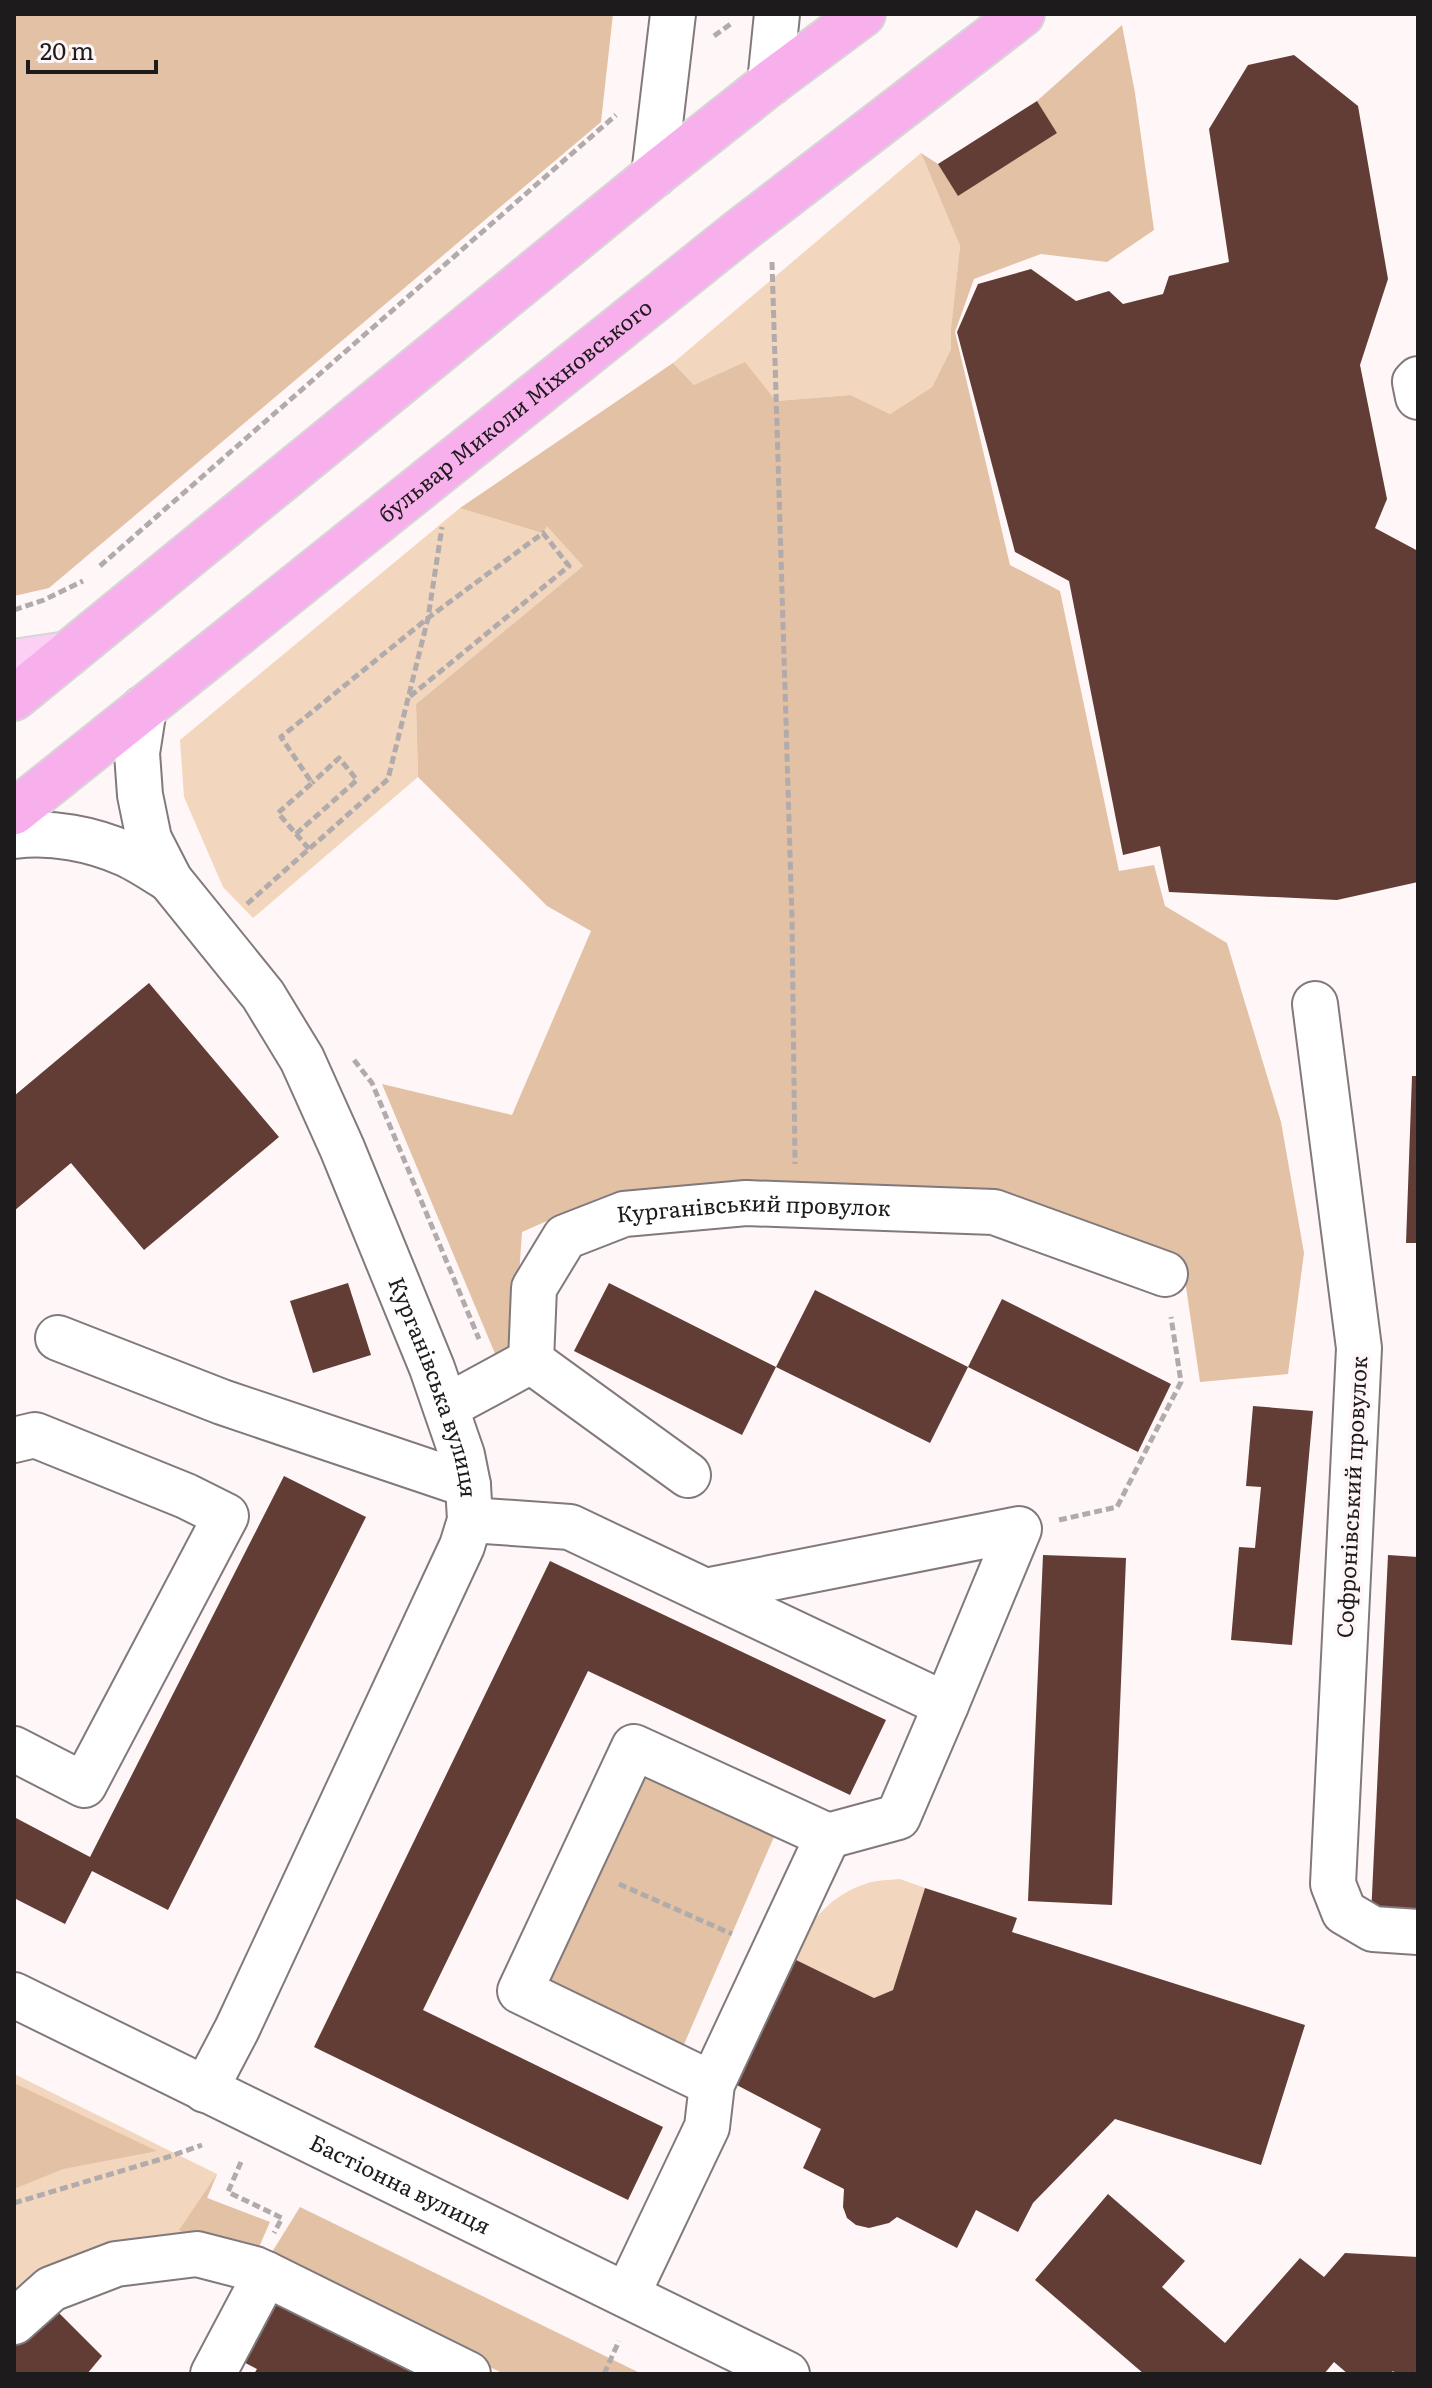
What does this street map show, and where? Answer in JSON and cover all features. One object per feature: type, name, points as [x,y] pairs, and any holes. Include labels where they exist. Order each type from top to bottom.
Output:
[{"type":"highway","points":[[14,698],[654,175],[863,14]]},
{"type":"highway","name":"бульвар Миколи Міхновського","points":[[14,812],[739,232],[1022,14]]},
{"type":"main road","points":[[14,662],[68,654]]},
{"type":"street","points":[[654,175],[673,14]]},
{"type":"street","points":[[770,83],[777,14]]},
{"type":"street","points":[[1418,379],[1415,382],[1418,397]]},
{"type":"street","name":"Курганівська вулиця","points":[[144,708],[137,753],[140,795],[149,839],[170,880],[263,995],[302,1059],[342,1148],[446,1407],[462,1455],[469,1502],[462,1546],[237,2029],[205,2090]]},
{"type":"street","name":"Курганівська вулиця","points":[[14,836],[35,833],[75,838],[126,854],[170,880]]},
{"type":"street","name":"Софронівський провулок","points":[[1315,1004],[1359,1348],[1333,1884],[1344,1912],[1373,1929],[1418,1932]]},
{"type":"street","name":"Курганівський провулок","points":[[531,1361],[534,1288],[565,1237],[624,1214],[746,1203],[994,1212],[1165,1274]]},
{"type":"street","points":[[58,1338],[469,1502],[570,1527],[946,1705]]},
{"type":"street","points":[[446,1407],[531,1361],[688,1475]]},
{"type":"street","points":[[14,1440],[35,1435],[186,1496],[226,1516],[84,1785],[14,1749]]},
{"type":"street","points":[[705,1591],[1019,1529]]},
{"type":"street","points":[[712,2084],[520,1991],[634,1747],[828,1836],[898,1817],[1019,1529]]},
{"type":"street","points":[[627,2295],[707,2127],[712,2084],[828,1836]]},
{"type":"street","name":"Бастіонна вулиця","points":[[14,1995],[787,2374]]},
{"type":"street","points":[[14,2322],[51,2289],[116,2264],[197,2254],[261,2272],[468,2374]]},
{"type":"street","points":[[213,2374],[261,2272]]},
{"type":"path","points":[[95,570],[667,70],[744,14]]},
{"type":"path","points":[[772,261],[792,919],[796,1205]]},
{"type":"path","points":[[237,913],[388,779],[428,618],[443,517]]},
{"type":"path","points":[[312,783],[281,737],[428,618],[543,533],[569,566],[408,698]]},
{"type":"path","points":[[14,610],[84,581]]},
{"type":"path","points":[[296,834],[357,780],[339,758],[278,813],[296,834],[309,849]]},
{"type":"path","points":[[1019,1529],[1117,1507],[1181,1382],[1165,1274]]},
{"type":"path","points":[[578,1865],[732,1934]]},
{"type":"path","points":[[14,2203],[202,2145]]},
{"type":"path","points":[[241,2162],[228,2192],[282,2218],[261,2272]]},
{"type":"path","points":[[604,2374],[619,2341]]},
{"type":"shaded area","points":[[14,14],[613,14],[601,122],[49,588],[14,596]]},
{"type":"shaded area","points":[[1122,25],[1154,230],[1107,262],[1041,254],[974,279],[955,332],[1010,565],[1060,591],[1119,871],[1154,865],[1165,906],[1227,943],[1281,1122],[1304,1253],[1288,1374],[1200,1382],[1182,1260],[737,1185],[599,1198],[522,1232],[514,1348],[496,1356],[382,1084],[512,1115],[591,931],[547,906],[418,777],[416,704],[583,566],[547,526],[543,533],[460,508],[673,363],[694,385],[745,362],[776,401],[850,395],[890,414],[932,387],[951,349],[960,246],[921,153],[938,164],[1057,133],[1037,101]]},
{"type":"shaded area","points":[[921,153],[960,246],[951,349],[932,387],[890,414],[849,395],[776,401],[694,385],[673,363]]},
{"type":"shaded area","points":[[460,508],[547,525],[583,566],[416,704],[418,777],[253,918],[223,887],[184,797],[180,740]]},
{"type":"shaded area","points":[[634,1747],[783,1816],[675,2065],[520,1991]]},
{"type":"shaded area","points":[[900,1879],[925,1888],[893,1990],[874,1998],[790,1957],[812,1922],[842,1895],[872,1882]]},
{"type":"shaded area","points":[[14,2074],[217,2174],[207,2198],[270,2222],[14,2298]]},
{"type":"shaded area","points":[[14,2083],[157,2151],[63,2169],[14,2189]]},
{"type":"shaded area","points":[[217,2174],[207,2198],[270,2222],[252,2263],[179,2230]]},
{"type":"shaded area","points":[[300,2207],[642,2374],[504,2374],[269,2257]]},
{"type":"building","points":[[1294,55],[1358,106],[1388,279],[1360,365],[1387,499],[1375,528],[1418,551],[1418,882],[1337,900],[1169,892],[1160,846],[1123,855],[1069,581],[1015,552],[957,332],[978,284],[1031,269],[1076,301],[1109,291],[1123,304],[1163,294],[1169,276],[1229,262],[1209,129],[1248,65]]},
{"type":"building","points":[[1037,101],[1057,133],[958,196],[938,164]]},
{"type":"building","points":[[149,983],[279,1137],[144,1250],[71,1163],[14,1211],[14,1096]]},
{"type":"building","points":[[1412,1076],[1418,1076],[1418,1243],[1406,1243]]},
{"type":"building","points":[[348,1283],[371,1355],[313,1373],[290,1301]]},
{"type":"building","points":[[609,1283],[776,1367],[742,1435],[574,1351]]},
{"type":"building","points":[[815,1290],[968,1367],[930,1443],[776,1367]]},
{"type":"building","points":[[1002,1299],[1171,1384],[1138,1452],[968,1367]]},
{"type":"building","points":[[1253,1406],[1313,1411],[1292,1645],[1231,1640],[1239,1547],[1255,1548],[1261,1487],[1246,1486]]},
{"type":"building","points":[[284,1476],[366,1517],[168,1910],[92,1871],[65,1924],[14,1898],[14,1817],[90,1857]]},
{"type":"building","points":[[1043,1555],[1126,1558],[1112,1905],[1028,1901]]},
{"type":"building","points":[[1388,1555],[1418,1557],[1418,1918],[1371,1916]]},
{"type":"building","points":[[550,1561],[886,1720],[850,1795],[588,1671],[423,2010],[663,2127],[628,2200],[314,2047]]},
{"type":"building","points":[[925,1888],[1017,1918],[1012,1932],[1305,2025],[1261,2165],[1115,2119],[1033,2203],[1018,2232],[976,2210],[957,2248],[897,2217],[889,2223],[869,2228],[856,2225],[847,2218],[843,2207],[844,2189],[803,2168],[821,2129],[731,2082],[790,1957],[874,1998],[893,1990]]},
{"type":"building","points":[[1108,2194],[1185,2261],[1162,2287],[1225,2343],[1300,2258],[1324,2277],[1345,2253],[1418,2257],[1418,2369],[1414,2374],[1396,2374],[1393,2371],[1390,2374],[1348,2374],[1334,2362],[1324,2374],[1144,2374],[1035,2280]]},
{"type":"building","points":[[268,2286],[440,2374],[254,2374],[257,2369],[232,2356]]},
{"type":"building","points":[[55,2309],[102,2356],[87,2374],[14,2374],[14,2337]]}]
